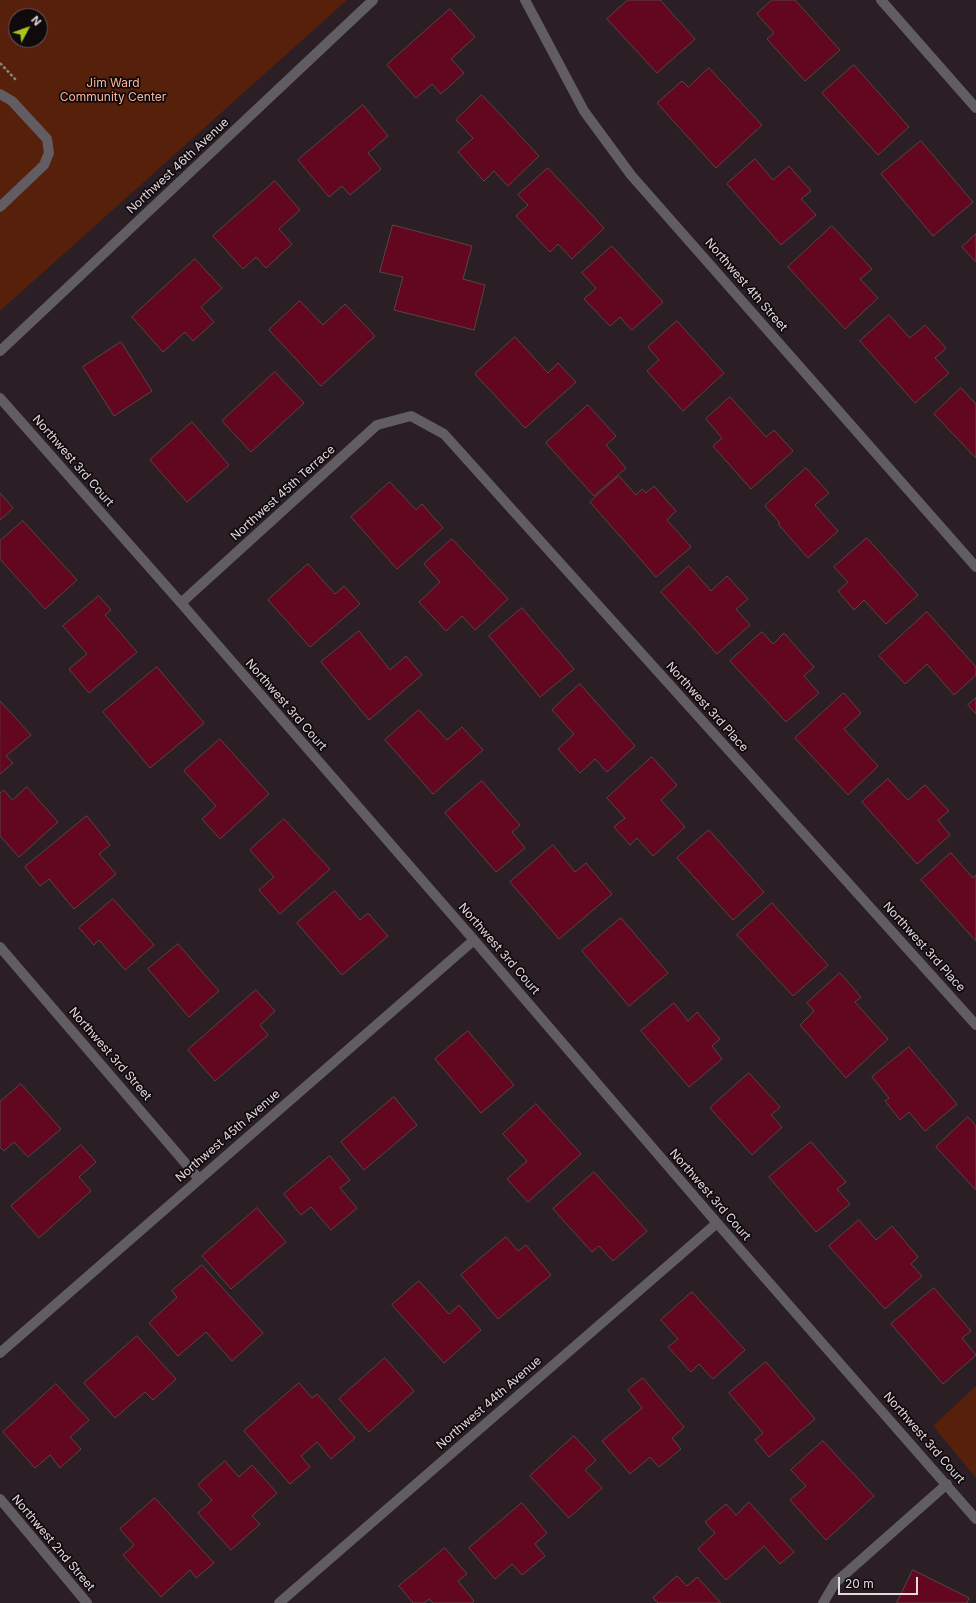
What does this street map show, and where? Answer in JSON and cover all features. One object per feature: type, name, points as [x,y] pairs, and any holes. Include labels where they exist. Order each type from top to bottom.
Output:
[{"type":"street","name":"Northwest 46th Avenue","points":[[0,351],[373,0]]},
{"type":"street","name":"Northwest 4th Street","points":[[525,0],[584,112],[631,175],[976,567]]},
{"type":"street","points":[[881,0],[976,108]]},
{"type":"street","points":[[0,94],[12,101],[47,139],[49,154],[44,165],[0,207]]},
{"type":"street","name":"Northwest 3rd Court","points":[[0,398],[181,603],[474,940],[717,1223],[976,1519]]},
{"type":"street","name":"Northwest 45th Terrace","points":[[181,603],[377,425],[411,416]]},
{"type":"street","name":"Northwest 3rd Place","points":[[411,416],[444,434],[976,1025]]},
{"type":"street","name":"Northwest 45th Avenue","points":[[0,1352],[474,940]]},
{"type":"street","name":"Northwest 3rd Street","points":[[0,948],[199,1179]]},
{"type":"street","name":"Northwest 44th Avenue","points":[[278,1603],[717,1223]]},
{"type":"street","points":[[823,1603],[836,1583],[946,1484]]},
{"type":"street","name":"Northwest 2nd Street","points":[[0,1499],[87,1603]]},
{"type":"green space","name":"Jim Ward Community Center","points":[[0,0],[347,0],[0,311]]},
{"type":"green space","points":[[976,1386],[976,1478],[933,1426]]},
{"type":"building","points":[[628,0],[660,0],[695,39],[657,73],[607,19]]},
{"type":"building","points":[[772,0],[795,0],[840,50],[805,81],[767,39],[774,33],[757,14]]},
{"type":"building","points":[[450,9],[475,37],[451,59],[464,73],[441,94],[432,84],[416,98],[387,65]]},
{"type":"building","points":[[854,65],[909,127],[878,155],[822,93]]},
{"type":"building","points":[[709,68],[762,125],[716,168],[657,103],[682,81],[688,87]]},
{"type":"building","points":[[482,95],[539,156],[508,186],[494,171],[484,181],[458,152],[473,138],[456,120]]},
{"type":"building","points":[[363,105],[388,136],[368,153],[381,169],[350,195],[342,186],[329,197],[298,160]]},
{"type":"building","points":[[921,141],[973,202],[933,236],[881,174]]},
{"type":"building","points":[[755,159],[773,180],[789,166],[811,191],[801,199],[816,215],[781,245],[727,184]]},
{"type":"building","points":[[548,168],[604,228],[572,259],[558,244],[550,252],[516,216],[528,205],[518,195]]},
{"type":"building","points":[[275,181],[300,210],[279,229],[292,244],[266,268],[256,257],[243,269],[213,236]]},
{"type":"building","points":[[393,225],[472,246],[463,279],[485,285],[474,330],[394,310],[403,277],[380,272]]},
{"type":"building","points":[[832,226],[872,269],[860,279],[878,298],[845,329],[788,267]]},
{"type":"building","points":[[976,234],[976,262],[962,247]]},
{"type":"building","points":[[612,246],[663,302],[632,330],[620,317],[610,326],[584,299],[596,288],[582,273]]},
{"type":"building","points":[[195,259],[222,288],[201,307],[214,322],[193,341],[185,332],[163,352],[132,317]]},
{"type":"building","points":[[300,301],[323,325],[345,304],[375,336],[321,386],[269,330]]},
{"type":"building","points":[[889,315],[910,338],[925,325],[946,348],[935,358],[949,373],[915,403],[860,341]]},
{"type":"building","points":[[677,321],[724,373],[683,411],[647,371],[659,360],[648,347]]},
{"type":"building","points":[[515,337],[548,373],[558,363],[576,382],[525,428],[475,374]]},
{"type":"building","points":[[121,342],[152,391],[114,416],[83,367]]},
{"type":"building","points":[[275,372],[304,403],[251,452],[222,421]]},
{"type":"building","points":[[961,388],[976,404],[976,458],[934,414]]},
{"type":"building","points":[[730,397],[766,437],[774,430],[793,451],[751,489],[713,446],[722,438],[706,419]]},
{"type":"building","points":[[588,405],[616,436],[606,445],[626,468],[594,496],[546,443]]},
{"type":"building","points":[[192,422],[229,465],[187,502],[150,460]]},
{"type":"building","points":[[806,468],[829,493],[815,505],[838,531],[808,558],[778,524],[780,523],[765,506]]},
{"type":"building","points":[[619,476],[636,495],[642,489],[646,493],[654,486],[676,511],[667,520],[691,547],[656,577],[590,502]]},
{"type":"building","points":[[390,482],[416,510],[422,504],[443,528],[397,569],[351,517]]},
{"type":"building","points":[[0,493],[13,508],[0,520]]},
{"type":"building","points":[[23,521],[77,580],[45,609],[0,559],[0,541]]},
{"type":"building","points":[[867,538],[918,595],[886,624],[864,600],[854,610],[838,591],[848,582],[834,567]]},
{"type":"building","points":[[452,539],[508,599],[475,630],[462,616],[446,631],[419,602],[440,582],[424,564]]},
{"type":"building","points":[[308,564],[335,594],[344,586],[360,604],[310,647],[268,600]]},
{"type":"building","points":[[689,566],[711,591],[727,576],[748,599],[736,609],[750,625],[717,654],[661,592]]},
{"type":"building","points":[[99,596],[111,610],[105,615],[137,652],[89,693],[69,669],[87,654],[63,626]]},
{"type":"building","points":[[522,608],[574,669],[540,697],[489,636]]},
{"type":"building","points":[[927,612],[976,667],[976,675],[954,695],[927,664],[905,684],[879,656]]},
{"type":"building","points":[[359,631],[390,670],[406,656],[422,675],[369,720],[321,662]]},
{"type":"building","points":[[762,632],[773,644],[784,633],[814,667],[804,676],[819,693],[786,722],[730,661]]},
{"type":"building","points":[[157,667],[204,723],[150,768],[103,712]]},
{"type":"building","points":[[580,684],[635,746],[607,772],[595,759],[580,773],[558,749],[574,734],[552,710]]},
{"type":"building","points":[[844,693],[861,713],[844,729],[878,766],[848,795],[795,738]]},
{"type":"building","points":[[976,698],[976,714],[968,705]]},
{"type":"building","points":[[0,701],[31,735],[6,756],[13,763],[0,774]]},
{"type":"building","points":[[419,710],[447,740],[462,727],[483,750],[433,794],[385,740]]},
{"type":"building","points":[[220,739],[269,794],[220,839],[202,819],[216,806],[184,771]]},
{"type":"building","points":[[652,757],[677,785],[661,800],[685,827],[653,856],[637,838],[630,845],[614,827],[625,818],[607,798]]},
{"type":"building","points":[[888,779],[908,800],[925,785],[949,811],[938,820],[950,835],[917,864],[862,802]]},
{"type":"building","points":[[482,781],[520,825],[512,832],[525,848],[496,872],[445,813]]},
{"type":"building","points":[[27,787],[58,822],[19,857],[0,836],[0,793],[4,790],[12,800]]},
{"type":"building","points":[[87,816],[110,845],[99,854],[116,874],[74,909],[49,879],[40,886],[25,867]]},
{"type":"building","points":[[284,819],[330,869],[280,914],[259,890],[274,877],[250,850]]},
{"type":"building","points":[[709,830],[764,892],[733,920],[677,858]]},
{"type":"building","points":[[553,845],[575,872],[586,863],[612,894],[559,939],[510,882]]},
{"type":"building","points":[[951,853],[973,878],[976,875],[976,941],[921,880]]},
{"type":"building","points":[[335,891],[360,920],[368,913],[388,936],[342,975],[297,923]]},
{"type":"building","points":[[113,899],[154,945],[125,970],[99,940],[94,945],[79,928]]},
{"type":"building","points":[[772,903],[828,965],[793,996],[737,935]]},
{"type":"building","points":[[621,918],[668,973],[629,1006],[582,951]]},
{"type":"building","points":[[178,944],[219,991],[189,1017],[148,969]]},
{"type":"building","points":[[840,973],[861,997],[855,1002],[888,1039],[846,1078],[800,1025],[814,1011],[807,1003]]},
{"type":"building","points":[[256,990],[275,1011],[260,1025],[268,1035],[215,1081],[188,1050]]},
{"type":"building","points":[[674,1003],[688,1021],[697,1012],[720,1039],[712,1046],[722,1059],[689,1087],[641,1031]]},
{"type":"building","points":[[468,1031],[514,1085],[481,1113],[435,1059]]},
{"type":"building","points":[[909,1047],[957,1104],[925,1131],[909,1112],[900,1120],[885,1101],[889,1098],[872,1077]]},
{"type":"building","points":[[749,1073],[780,1107],[771,1115],[782,1127],[752,1155],[710,1108]]},
{"type":"building","points":[[21,1084],[61,1129],[28,1157],[14,1142],[4,1151],[0,1147],[0,1102]]},
{"type":"building","points":[[394,1097],[417,1125],[364,1170],[341,1142]]},
{"type":"building","points":[[536,1104],[581,1154],[528,1202],[507,1179],[527,1161],[503,1134]]},
{"type":"building","points":[[968,1117],[976,1126],[976,1190],[936,1147]]},
{"type":"building","points":[[811,1142],[846,1182],[837,1189],[850,1204],[816,1232],[769,1177]]},
{"type":"building","points":[[81,1145],[96,1162],[79,1177],[91,1191],[39,1238],[11,1206]]},
{"type":"building","points":[[330,1156],[350,1180],[340,1188],[357,1208],[331,1230],[311,1207],[301,1215],[284,1194]]},
{"type":"building","points":[[594,1172],[647,1231],[613,1261],[599,1246],[592,1252],[553,1209]]},
{"type":"building","points":[[257,1208],[286,1242],[231,1289],[202,1256]]},
{"type":"building","points":[[859,1220],[876,1240],[892,1226],[918,1257],[911,1264],[922,1276],[885,1309],[829,1246]]},
{"type":"building","points":[[506,1237],[518,1251],[526,1245],[551,1275],[498,1319],[461,1275]]},
{"type":"building","points":[[202,1265],[263,1333],[232,1361],[206,1332],[178,1356],[149,1323],[177,1297],[172,1291]]},
{"type":"building","points":[[419,1281],[449,1314],[459,1305],[481,1330],[444,1363],[392,1305]]},
{"type":"building","points":[[934,1288],[971,1331],[962,1338],[976,1355],[943,1384],[891,1324]]},
{"type":"building","points":[[692,1292],[745,1350],[713,1379],[699,1364],[691,1372],[668,1347],[678,1339],[661,1320]]},
{"type":"building","points":[[137,1336],[176,1379],[153,1400],[145,1392],[115,1418],[84,1383]]},
{"type":"building","points":[[385,1358],[414,1391],[369,1432],[339,1399]]},
{"type":"building","points":[[766,1362],[815,1419],[769,1457],[755,1440],[763,1433],[729,1393]]},
{"type":"building","points":[[643,1378],[684,1427],[672,1438],[681,1449],[659,1467],[650,1457],[630,1474],[602,1441],[642,1408],[628,1390]]},
{"type":"building","points":[[299,1383],[312,1398],[317,1394],[355,1438],[331,1459],[317,1442],[301,1456],[310,1467],[290,1484],[244,1431]]},
{"type":"building","points":[[56,1384],[89,1420],[70,1437],[81,1449],[60,1468],[50,1455],[35,1468],[3,1432]]},
{"type":"building","points":[[574,1436],[596,1460],[585,1470],[602,1488],[569,1518],[530,1476]]},
{"type":"building","points":[[823,1441],[874,1496],[826,1540],[790,1500],[806,1486],[791,1470]]},
{"type":"building","points":[[225,1461],[239,1477],[252,1465],[277,1493],[252,1516],[260,1524],[231,1550],[198,1513],[212,1500],[198,1485]]},
{"type":"building","points":[[155,1498],[214,1563],[196,1578],[190,1570],[161,1597],[123,1555],[134,1545],[120,1529]]},
{"type":"building","points":[[749,1502],[794,1552],[780,1564],[764,1546],[726,1580],[698,1549],[715,1533],[705,1522],[726,1504],[736,1515]]},
{"type":"building","points":[[522,1503],[547,1533],[535,1544],[545,1556],[522,1575],[512,1564],[495,1579],[469,1548]]},
{"type":"building","points":[[445,1548],[467,1574],[458,1581],[474,1601],[472,1603],[433,1603],[429,1599],[424,1603],[413,1603],[399,1586]]},
{"type":"building","points":[[913,1570],[969,1598],[967,1603],[897,1603]]},
{"type":"building","points":[[677,1576],[687,1586],[697,1577],[721,1603],[658,1603],[653,1598]]}]
